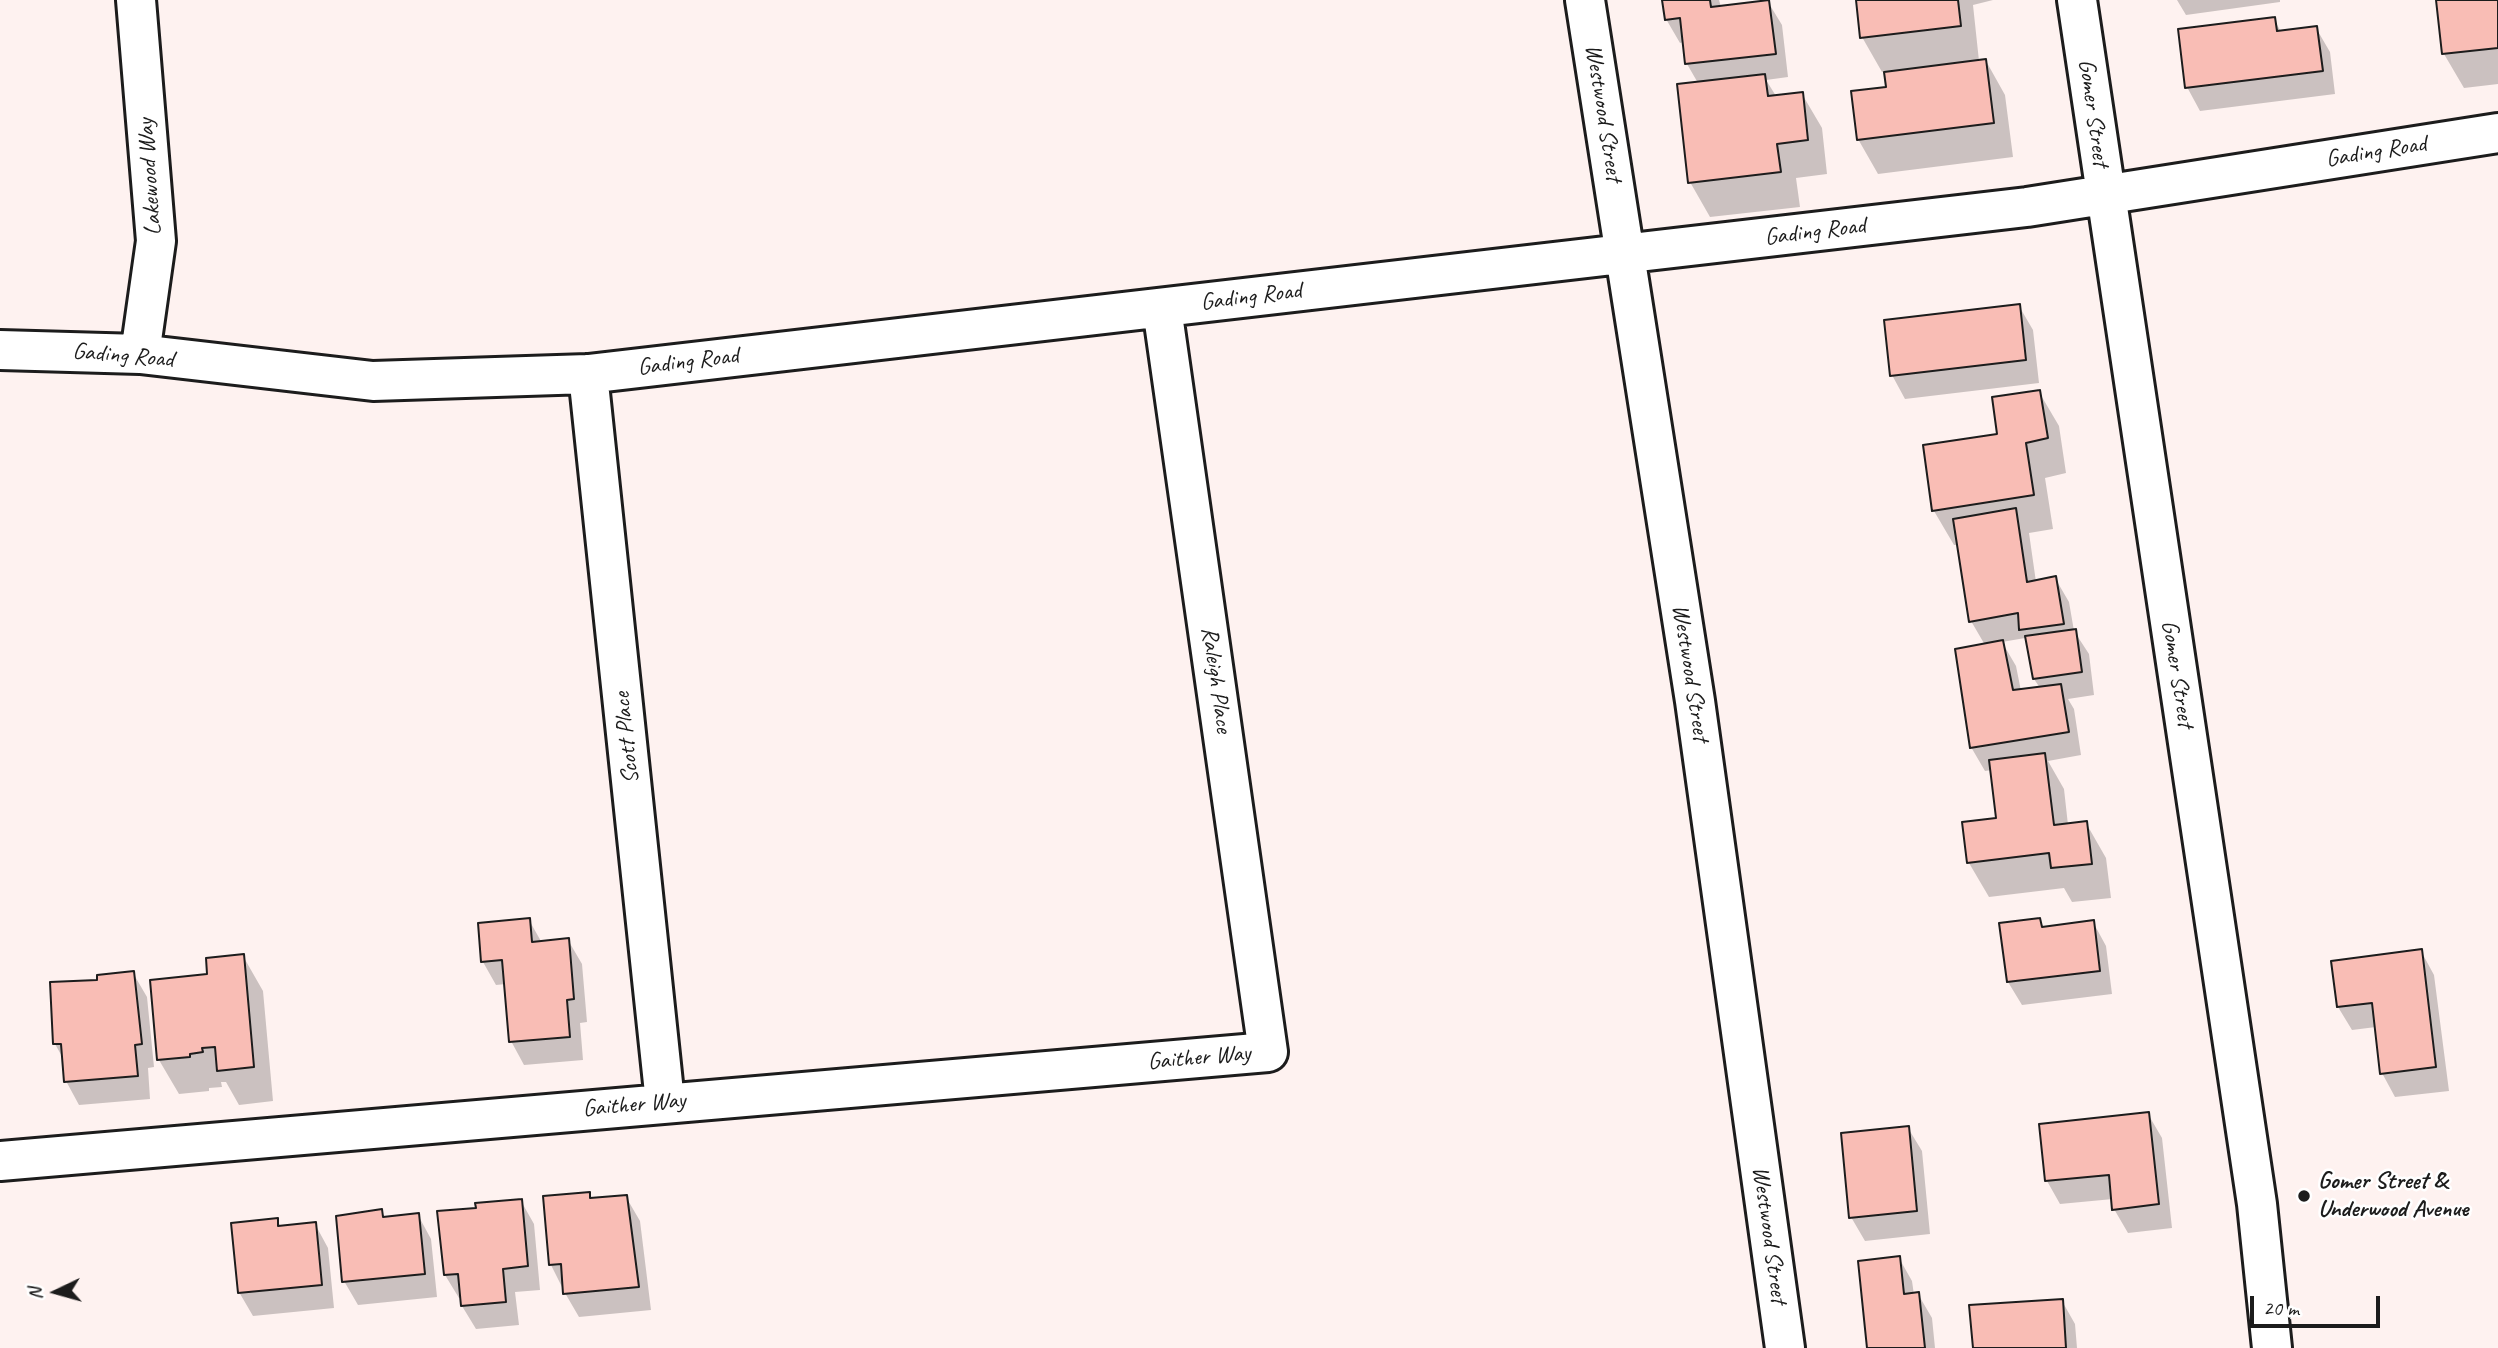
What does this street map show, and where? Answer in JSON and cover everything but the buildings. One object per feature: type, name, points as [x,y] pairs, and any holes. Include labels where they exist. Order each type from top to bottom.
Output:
[{"type":"street","name":"Lakewood Way","points":[[136,0],[156,241],[139,354]]},
{"type":"street","name":"Westwood Street","points":[[1585,0],[1695,701],[1785,1348]]},
{"type":"street","name":"Gomer Street","points":[[2077,0],[2255,1190],[2272,1348]]},
{"type":"street","name":"Gading Road","points":[[0,350],[139,354],[373,381],[588,373],[1626,254],[2105,195],[2498,133]]},
{"type":"street","name":"Raleigh Place","points":[[1162,308],[1268,1052]]},
{"type":"street","name":"Scott Place","points":[[588,373],[665,1102]]},
{"type":"street","name":"Gaither Way","points":[[0,1161],[1268,1052]]},
{"type":"place","name":"Gomer Street & Underwood Avenue","points":[[2304,1196]]}]
